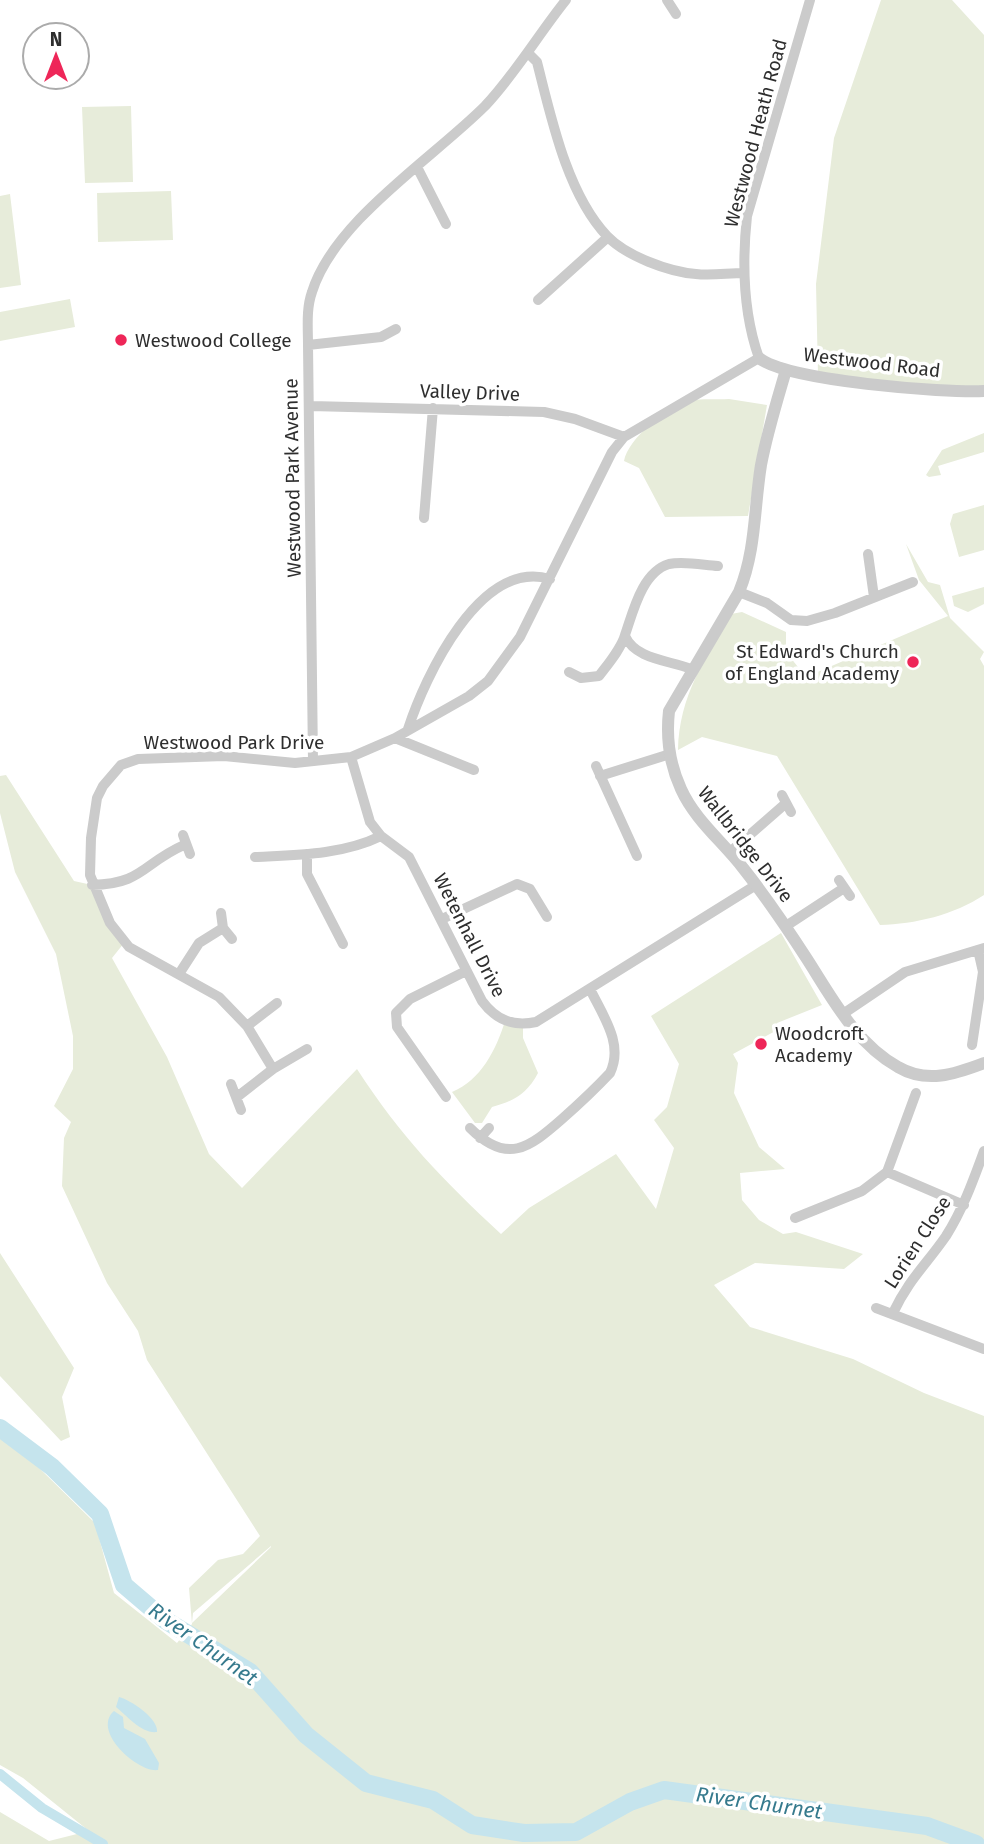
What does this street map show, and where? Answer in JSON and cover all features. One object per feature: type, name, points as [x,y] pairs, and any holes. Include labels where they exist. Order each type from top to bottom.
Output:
[{"type":"street","name":"Westwood Park Avenue","points":[[313,761],[308,345],[311,294],[328,255],[349,230],[484,106],[529,54],[566,0]]},
{"type":"street","points":[[667,0],[676,14]]},
{"type":"street","name":"Westwood Heath Road","points":[[759,358],[750,326],[744,273],[747,216],[810,0]]},
{"type":"street","points":[[529,54],[537,62],[568,168],[608,237],[649,261],[677,270],[695,274],[744,273]]},
{"type":"street","points":[[417,167],[446,224]]},
{"type":"street","points":[[538,300],[608,237]]},
{"type":"street","points":[[308,345],[381,337],[396,329]]},
{"type":"street","name":"Westwood Road","points":[[759,358],[767,365],[786,370],[864,382],[953,391],[984,391]]},
{"type":"street","name":"Westwood Park Drive","points":[[273,1069],[247,1026],[219,997],[124,943],[110,923],[92,886],[91,838],[97,798],[107,780],[121,765],[138,759],[224,756],[295,763],[351,757],[394,738],[469,696],[488,681],[520,637],[612,452],[624,437],[759,358]]},
{"type":"street","name":"Wallbridge Drive","points":[[786,370],[761,464],[753,545],[739,593],[668,711],[667,730],[673,770],[689,804],[756,885],[843,1014],[877,1054],[900,1069],[918,1076],[936,1077],[984,1063]]},
{"type":"street","name":"Valley Drive","points":[[310,406],[544,412],[575,419],[624,437]]},
{"type":"street","points":[[424,518],[433,408]]},
{"type":"street","points":[[868,554],[874,597]]},
{"type":"street","points":[[569,672],[581,678],[599,676],[625,636],[628,620],[641,594],[652,575],[660,569],[684,564],[718,566]]},
{"type":"street","points":[[408,730],[439,658],[479,604],[498,586],[514,578],[536,575],[550,579]]},
{"type":"street","points":[[739,593],[767,603],[783,616],[799,621],[835,613],[913,582]]},
{"type":"street","points":[[625,636],[630,648],[691,669]]},
{"type":"street","points":[[394,738],[474,771]]},
{"type":"street","points":[[636,856],[598,771],[670,754]]},
{"type":"street","name":"Wetenhall Drive","points":[[351,757],[366,814],[381,836],[409,857],[489,1011],[517,1024],[536,1022],[756,885]]},
{"type":"street","points":[[730,852],[786,803]]},
{"type":"street","points":[[255,857],[307,855],[347,847],[381,836]]},
{"type":"street","points":[[92,886],[130,880],[164,855],[186,845]]},
{"type":"street","points":[[307,855],[307,874],[343,944]]},
{"type":"street","points":[[442,919],[517,884],[530,889],[547,917]]},
{"type":"street","points":[[786,926],[844,888]]},
{"type":"street","points":[[221,914],[223,928],[232,939]]},
{"type":"street","points":[[179,974],[199,943],[223,928]]},
{"type":"street","points":[[843,1014],[905,972],[981,949],[983,972],[972,1045]]},
{"type":"street","points":[[446,1097],[397,1027],[396,1013],[410,999],[466,971]]},
{"type":"street","points":[[470,1128],[480,1138],[500,1149],[531,1145],[610,1073],[615,1063],[617,1047],[590,989]]},
{"type":"street","points":[[247,1026],[277,1003]]},
{"type":"street","points":[[237,1097],[273,1069],[307,1049]]},
{"type":"street","points":[[231,1084],[241,1110]]},
{"type":"street","points":[[796,1218],[862,1191],[887,1172],[916,1093]]},
{"type":"street","points":[[480,1138],[489,1128]]},
{"type":"street","name":"Lorien Close","points":[[893,1313],[908,1283],[944,1238],[964,1205],[984,1151]]},
{"type":"street","points":[[887,1172],[964,1205]]},
{"type":"street","points":[[876,1308],[984,1349]]},
{"type":"green space","points":[[881,0],[952,0],[984,35],[984,391],[818,375],[816,284],[834,138]]},
{"type":"green space","points":[[131,106],[133,182],[85,183],[82,107]]},
{"type":"green space","points":[[171,191],[173,240],[98,242],[97,193]]},
{"type":"green space","points":[[10,194],[21,285],[0,288],[0,196]]},
{"type":"green space","points":[[70,299],[75,327],[0,341],[0,312]]},
{"type":"green space","points":[[729,399],[767,405],[748,516],[665,517],[639,468],[624,461],[627,452],[650,425],[671,409],[695,400]]},
{"type":"green space","points":[[984,433],[984,452],[938,466],[941,475],[926,475],[942,450]]},
{"type":"green space","points":[[984,505],[984,550],[959,557],[950,524],[953,514]]},
{"type":"green space","name":"St Edward's Church of England Academy","points":[[906,544],[928,582],[940,585],[950,618],[984,652],[980,659],[984,666],[984,895],[960,908],[934,917],[880,925],[777,756],[702,737],[678,750],[679,731],[695,679],[731,614],[742,612],[786,632],[786,652],[806,677],[948,616],[919,580]]},
{"type":"green space","points":[[984,587],[984,604],[968,612],[954,606],[952,596]]},
{"type":"green space","points":[[6,775],[74,881],[92,885],[124,943],[112,958],[167,1057],[209,1154],[242,1188],[357,1069],[390,1116],[423,1156],[501,1234],[529,1208],[616,1154],[656,1209],[674,1148],[654,1120],[667,1107],[679,1064],[651,1016],[781,933],[822,1005],[777,1023],[779,1029],[733,1054],[738,1063],[734,1093],[759,1147],[785,1169],[740,1173],[742,1200],[759,1220],[783,1234],[796,1232],[863,1254],[844,1269],[755,1263],[714,1285],[750,1327],[853,1359],[924,1393],[984,1416],[984,1844],[0,1844],[0,1812],[49,1841],[89,1831],[23,1778],[0,1765],[0,1436],[29,1458],[95,1523],[114,1593],[177,1643],[192,1624],[189,1588],[218,1560],[243,1554],[260,1536],[147,1360],[138,1331],[107,1283],[62,1186],[64,1138],[71,1122],[54,1106],[73,1069],[73,1036],[56,954],[15,872],[0,813],[0,776]],"holes":[[[271,1547],[192,1623],[193,1613]]]},
{"type":"green space","points":[[505,1021],[523,1025],[523,1038],[538,1073],[519,1096],[492,1107],[482,1123],[475,1123],[452,1092],[471,1080],[486,1063]]},
{"type":"green space","points":[[0,1253],[74,1368],[62,1397],[70,1437],[61,1441],[0,1376]]},
{"type":"water","points":[[119,1697],[149,1716],[154,1721],[157,1732],[140,1727],[116,1707]]},
{"type":"water","points":[[114,1711],[123,1717],[124,1728],[145,1739],[159,1763],[158,1770],[139,1765],[120,1749],[108,1729],[108,1719]]},
{"type":"waterway","name":"River Churnet","points":[[0,1428],[52,1467],[100,1514],[124,1585],[165,1620],[250,1672],[306,1735],[366,1783],[433,1800],[472,1825],[524,1833],[576,1832],[630,1802],[664,1790],[927,1826],[976,1844]]},
{"type":"waterway","points":[[0,1774],[42,1808],[103,1844]]},
{"type":"place","name":"Westwood College","points":[[121,340]]},
{"type":"place","name":"St Edward's Church of England Academy","points":[[913,662]]},
{"type":"place","name":"Woodcroft Academy","points":[[761,1044]]}]
